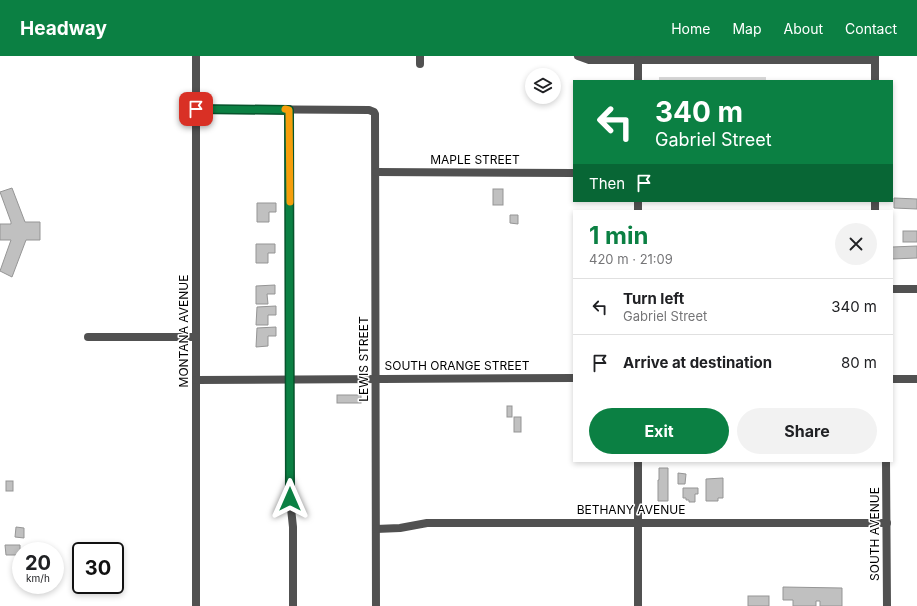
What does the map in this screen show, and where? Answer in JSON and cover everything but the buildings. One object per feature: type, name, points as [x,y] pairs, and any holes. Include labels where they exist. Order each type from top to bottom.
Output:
[{"type":"street","name":"MONTANA AVENUE","points":[[196,56],[196,606]]},
{"type":"street","points":[[578,56],[589,60],[875,58],[875,80]]},
{"type":"street","points":[[638,60],[638,80]]},
{"type":"street","points":[[196,109],[289,110],[290,499],[293,527],[293,606]]},
{"type":"street","name":"LEWIS STREET","points":[[289,110],[369,110],[374,112],[376,117],[376,606]]},
{"type":"street","name":"MAPLE STREET","points":[[376,172],[573,173]]},
{"type":"street","points":[[893,289],[917,289]]},
{"type":"street","points":[[88,337],[196,337]]},
{"type":"street","name":"SOUTH ORANGE STREET","points":[[196,380],[573,378]]},
{"type":"street","points":[[893,379],[917,379]]},
{"type":"street","points":[[638,462],[638,606]]},
{"type":"street","name":"SOUTH AVENUE","points":[[886,462],[887,606]]},
{"type":"street","name":"BETHANY AVENUE","points":[[376,529],[400,528],[427,523],[887,523]]},
{"type":"shaded area","points":[[659,77],[766,77],[766,80],[659,80]]},
{"type":"slow traffic","points":[[285,109],[289,110],[290,202]]},
{"type":"route","points":[[196,109],[289,110],[290,499]]}]
